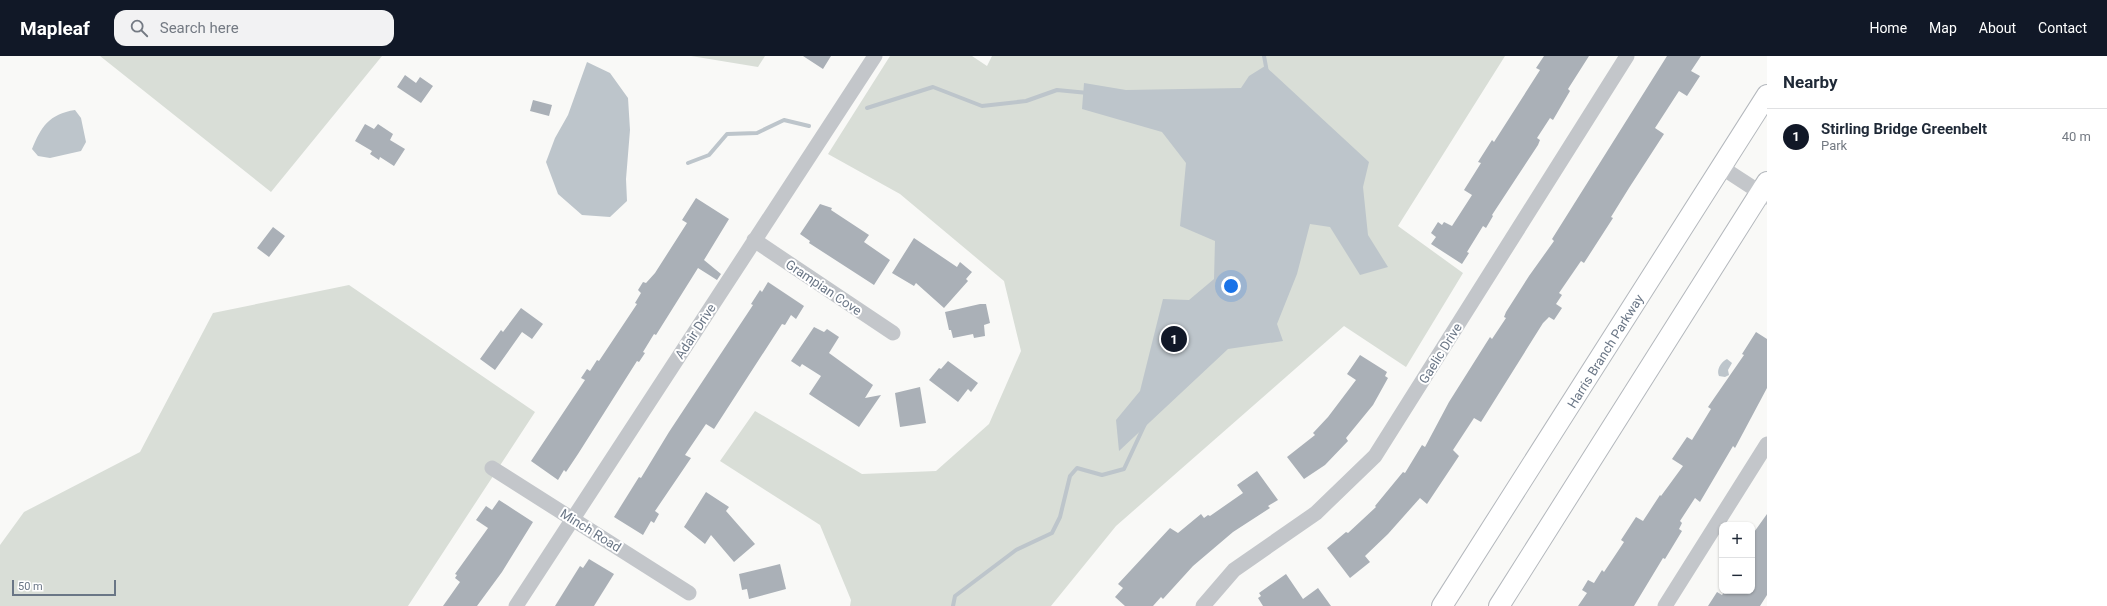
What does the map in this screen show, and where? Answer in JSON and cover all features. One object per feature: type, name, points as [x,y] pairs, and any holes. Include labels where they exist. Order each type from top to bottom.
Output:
[{"type":"main road","name":"Harris Branch Parkway","points":[[1442,606],[1767,95]]},
{"type":"main road","points":[[1499,606],[1765,191]]},
{"type":"street","name":"Adair Drive","points":[[516,606],[875,56]]},
{"type":"street","name":"Gaelic Drive","points":[[1204,606],[1234,570],[1316,513],[1375,456],[1627,56]]},
{"type":"street","points":[[1721,167],[1765,191]]},
{"type":"street","name":"Grampian Cove","points":[[754,240],[893,333]]},
{"type":"street","points":[[1665,606],[1767,444]]},
{"type":"street","name":"Minch Road","points":[[492,468],[690,593]]},
{"type":"shaded area","points":[[100,56],[382,56],[271,192]]},
{"type":"shaded area","points":[[691,56],[765,56],[758,67]]},
{"type":"shaded area","points":[[890,56],[972,56],[987,66],[992,56],[1505,56],[1398,226],[1463,273],[1406,367],[1344,326],[1116,526],[1051,606],[850,606],[851,600],[820,525],[720,461],[755,411],[862,474],[936,471],[989,424],[1021,351],[1004,281],[900,194],[828,154]]},
{"type":"shaded area","points":[[587,62],[610,73],[628,98],[630,130],[626,179],[627,201],[610,217],[582,215],[558,194],[546,162],[555,138],[568,115]]},
{"type":"shaded area","points":[[1265,66],[1369,162],[1363,187],[1368,235],[1388,267],[1360,275],[1330,227],[1310,224],[1297,274],[1277,324],[1283,341],[1228,349],[1119,451],[1116,420],[1140,391],[1163,299],[1189,300],[1214,279],[1215,241],[1180,226],[1186,163],[1162,132],[1082,109],[1084,83],[1126,90],[1241,88],[1249,76]]},
{"type":"shaded area","points":[[75,110],[81,118],[86,142],[81,151],[50,158],[38,156],[32,149],[39,134],[47,123],[52,118]]},
{"type":"shaded area","points":[[349,285],[535,412],[408,606],[0,606],[0,545],[24,512],[140,452],[213,313]]},
{"type":"shaded area","points":[[1727,359],[1732,363],[1728,370],[1729,375],[1725,377],[1719,376],[1718,371],[1720,366]]},
{"type":"building","points":[[803,56],[831,56],[823,69]]},
{"type":"building","points":[[1544,56],[1589,56],[1568,89],[1570,91],[1553,120],[1550,118],[1537,138],[1540,140],[1538,145],[1492,215],[1493,216],[1486,228],[1483,226],[1467,252],[1469,253],[1462,264],[1431,244],[1436,237],[1431,233],[1438,222],[1442,225],[1444,222],[1452,226],[1472,195],[1464,190],[1481,163],[1478,162],[1492,140],[1494,142],[1540,70],[1536,68]]},
{"type":"building","points":[[1667,56],[1701,56],[1691,71],[1700,76],[1687,96],[1679,91],[1655,128],[1664,134],[1611,217],[1613,218],[1584,263],[1581,261],[1559,293],[1562,295],[1556,304],[1562,308],[1554,320],[1549,317],[1543,323],[1481,422],[1474,418],[1453,450],[1459,456],[1427,504],[1420,498],[1388,534],[1365,556],[1370,562],[1350,578],[1327,548],[1346,532],[1348,533],[1376,507],[1375,506],[1403,472],[1405,473],[1422,445],[1425,447],[1449,402],[1490,337],[1492,339],[1506,318],[1504,317],[1506,312],[1554,241],[1552,239]]},
{"type":"building","points":[[405,75],[416,83],[420,77],[433,86],[421,103],[397,87]]},
{"type":"building","points":[[533,100],[552,105],[549,116],[530,111]]},
{"type":"building","points":[[365,124],[374,129],[378,124],[393,134],[390,140],[405,149],[394,166],[380,157],[379,160],[370,154],[372,151],[355,141]]},
{"type":"building","points":[[696,198],[729,219],[704,260],[721,274],[717,280],[698,268],[656,335],[654,334],[643,352],[645,353],[639,362],[637,361],[566,472],[564,470],[558,480],[531,461],[585,380],[581,378],[587,369],[590,371],[597,360],[599,361],[637,304],[635,303],[641,293],[638,290],[643,282],[646,283],[655,273],[687,223],[682,220]]},
{"type":"building","points":[[820,204],[832,208],[831,210],[869,235],[864,242],[890,260],[874,285],[809,243],[810,241],[800,234]]},
{"type":"building","points":[[273,227],[285,236],[269,257],[257,248]]},
{"type":"building","points":[[914,238],[957,267],[960,262],[972,272],[966,279],[968,281],[944,308],[916,283],[914,286],[892,273]]},
{"type":"building","points":[[768,282],[804,306],[796,319],[791,315],[785,325],[782,324],[714,429],[706,424],[685,455],[691,458],[655,511],[659,514],[654,523],[651,521],[643,535],[614,517],[753,305],[751,304],[760,290],[762,292]]},
{"type":"building","points":[[986,304],[990,323],[984,325],[985,336],[974,338],[973,334],[953,338],[951,330],[949,330],[945,312]]},
{"type":"building","points":[[521,308],[543,324],[532,339],[522,332],[495,370],[480,359],[501,330],[503,332]]},
{"type":"building","points":[[814,327],[824,332],[827,329],[839,337],[829,353],[873,385],[865,398],[881,395],[859,427],[809,394],[821,376],[802,364],[800,367],[791,361]]},
{"type":"building","points":[[1756,332],[1767,339],[1767,388],[1735,448],[1733,446],[1700,502],[1695,498],[1680,521],[1682,523],[1679,529],[1682,531],[1665,559],[1663,558],[1634,606],[1578,606],[1587,593],[1582,590],[1588,580],[1594,583],[1602,570],[1604,572],[1624,542],[1621,540],[1636,517],[1643,521],[1660,495],[1661,496],[1683,466],[1672,459],[1687,437],[1692,440],[1711,409],[1708,407],[1744,355],[1742,354]]},
{"type":"building","points":[[1360,355],[1387,372],[1385,376],[1388,378],[1373,405],[1346,438],[1348,441],[1325,465],[1304,479],[1287,457],[1315,435],[1313,433],[1328,417],[1356,380],[1347,374]]},
{"type":"building","points":[[948,361],[978,383],[971,392],[968,389],[958,402],[929,380],[939,368],[941,369]]},
{"type":"building","points":[[920,387],[926,423],[900,427],[895,393]]},
{"type":"building","points":[[1257,471],[1278,500],[1268,506],[1270,508],[1233,532],[1193,566],[1163,599],[1161,597],[1153,606],[1125,606],[1115,597],[1123,588],[1118,584],[1170,528],[1178,533],[1201,514],[1204,518],[1208,515],[1210,516],[1243,493],[1237,485]]},
{"type":"building","points":[[706,492],[729,507],[726,511],[755,544],[734,562],[711,535],[705,544],[684,527]]},
{"type":"building","points":[[499,500],[533,522],[502,572],[477,606],[443,606],[460,582],[455,578],[457,575],[455,574],[488,528],[476,520],[486,506],[492,510]]},
{"type":"building","points":[[1767,514],[1767,595],[1760,606],[1708,606],[1717,592],[1722,595],[1755,594],[1755,531]]},
{"type":"building","points":[[589,559],[614,574],[594,606],[555,606],[580,566],[583,568]]},
{"type":"building","points":[[780,564],[786,589],[749,599],[747,589],[742,590],[739,574]]},
{"type":"building","points":[[1286,574],[1303,599],[1318,588],[1331,606],[1263,606],[1258,598],[1261,596],[1259,593]]},
{"type":"waterway","points":[[1264,56],[1267,72]]},
{"type":"waterway","points":[[867,108],[933,87],[982,106],[1026,101],[1057,90],[1088,93]]},
{"type":"waterway","points":[[688,163],[709,155],[727,134],[757,133],[784,120],[809,126]]},
{"type":"waterway","points":[[953,606],[955,596],[1016,550],[1052,533],[1060,517],[1070,476],[1077,468],[1102,475],[1124,469],[1145,424]]},
{"type":"place","name":"Stirling Bridge Greenbelt","points":[[1174,339]]}]
